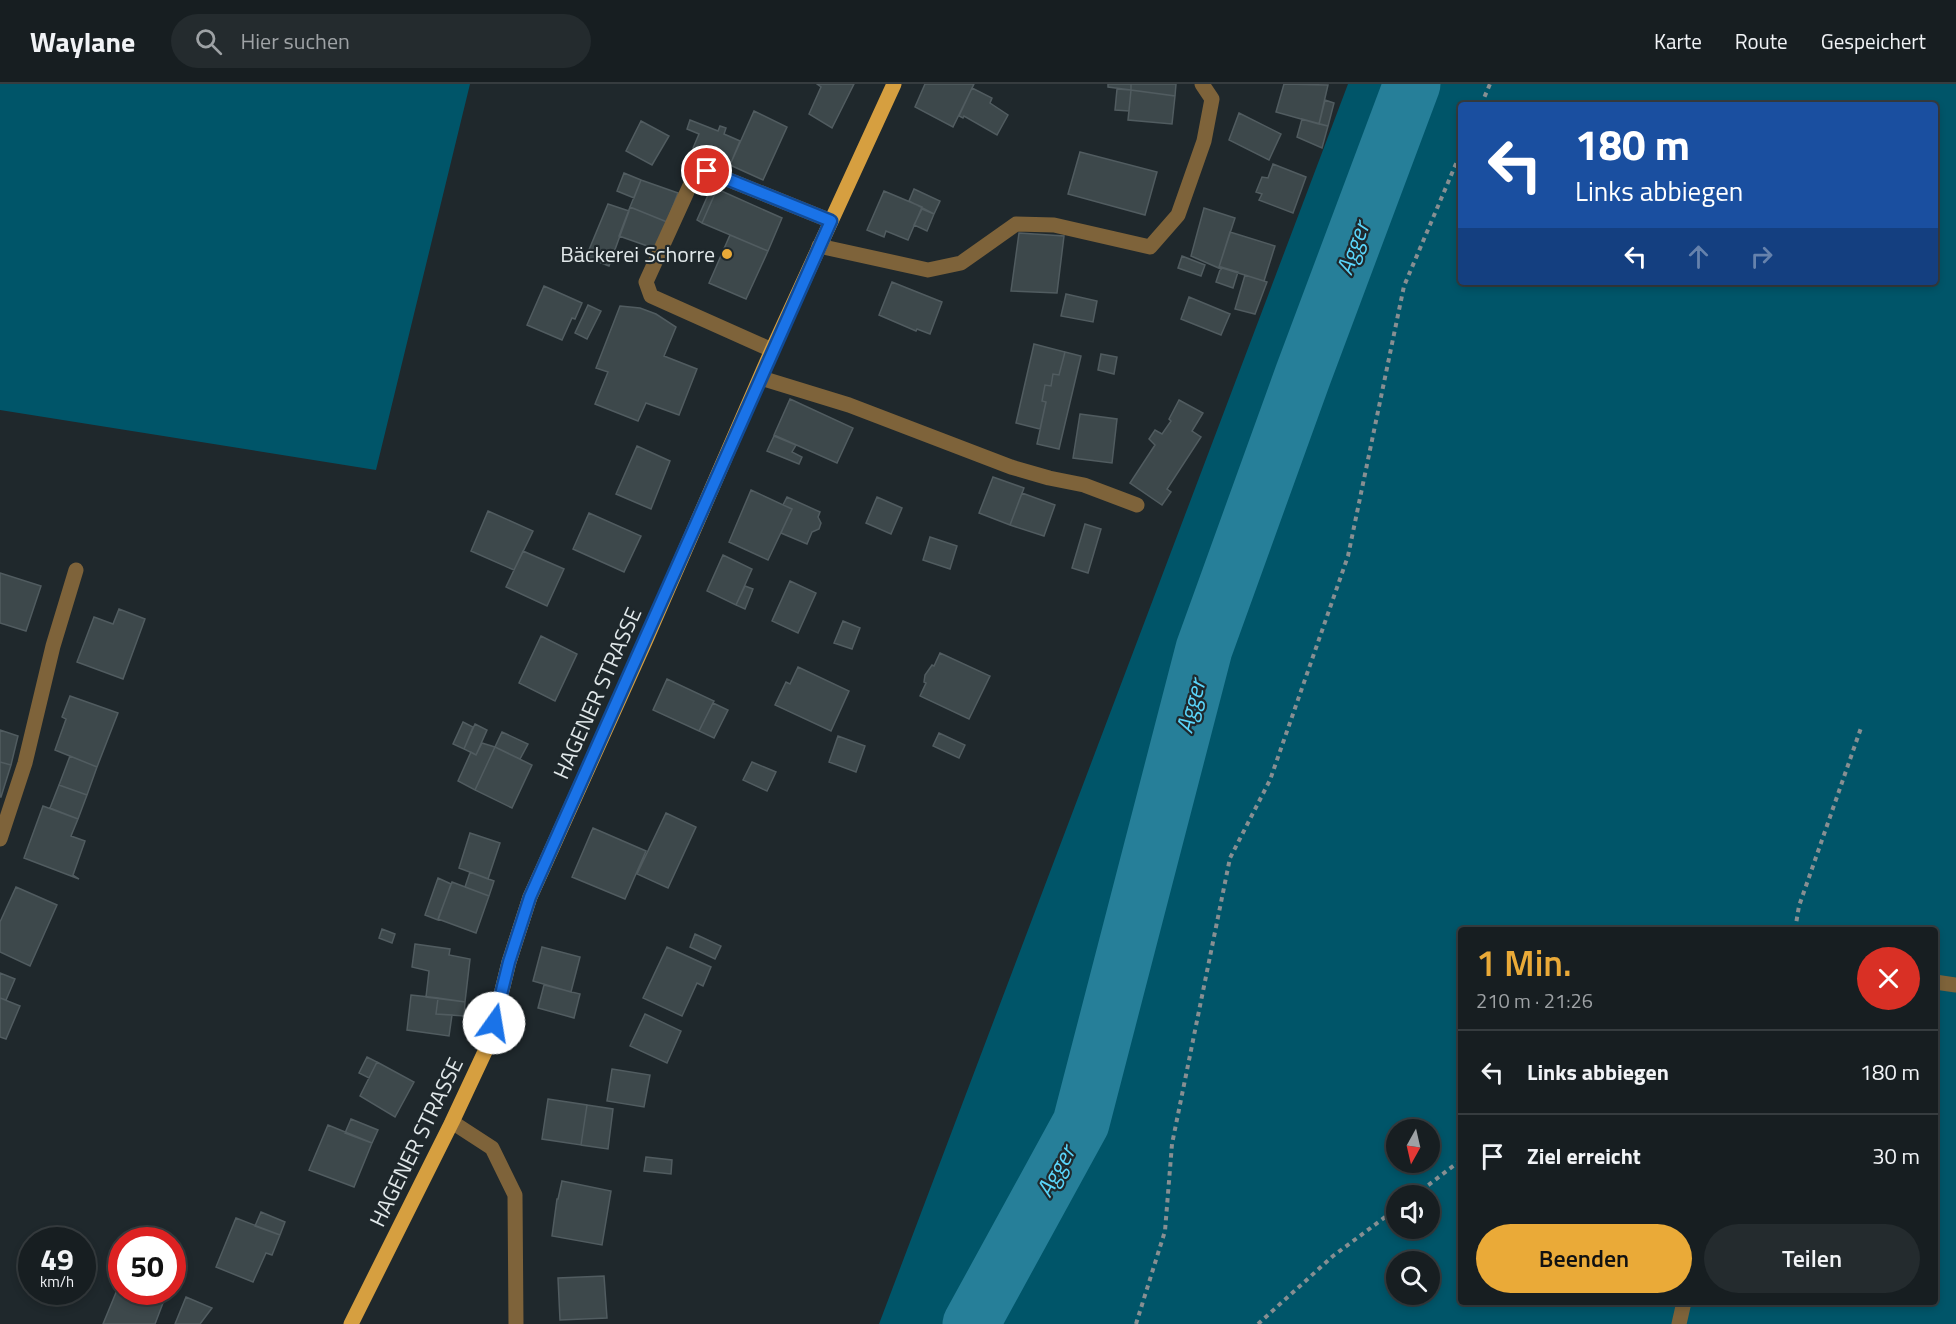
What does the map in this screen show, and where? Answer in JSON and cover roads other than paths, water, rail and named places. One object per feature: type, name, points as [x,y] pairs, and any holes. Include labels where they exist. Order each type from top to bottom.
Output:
[{"type":"main road","name":"HAGENER STRASSE","points":[[351,1324],[489,1043],[509,962],[530,897],[772,350],[894,84]]},
{"type":"street","points":[[819,246],[928,270],[961,263],[1016,224],[1054,225],[1150,247],[1178,215],[1204,141],[1212,99],[1202,84]]},
{"type":"street","points":[[772,350],[651,296],[646,282],[692,181],[707,171],[831,221]]},
{"type":"street","points":[[761,378],[849,405],[1011,467],[1049,478],[1084,484],[1137,505]]},
{"type":"street","points":[[0,839],[25,763],[53,646],[76,570]]},
{"type":"street","points":[[1938,982],[1956,985]]},
{"type":"street","points":[[452,1122],[492,1148],[515,1195],[516,1324]]},
{"type":"street","points":[[1679,1324],[1683,1305]]},
{"type":"waterway","name":"Agger","points":[[971,1324],[1081,1123],[1204,649],[1412,84]]},
{"type":"place","name":"Bäckerei Schorre","points":[[727,254]]}]
